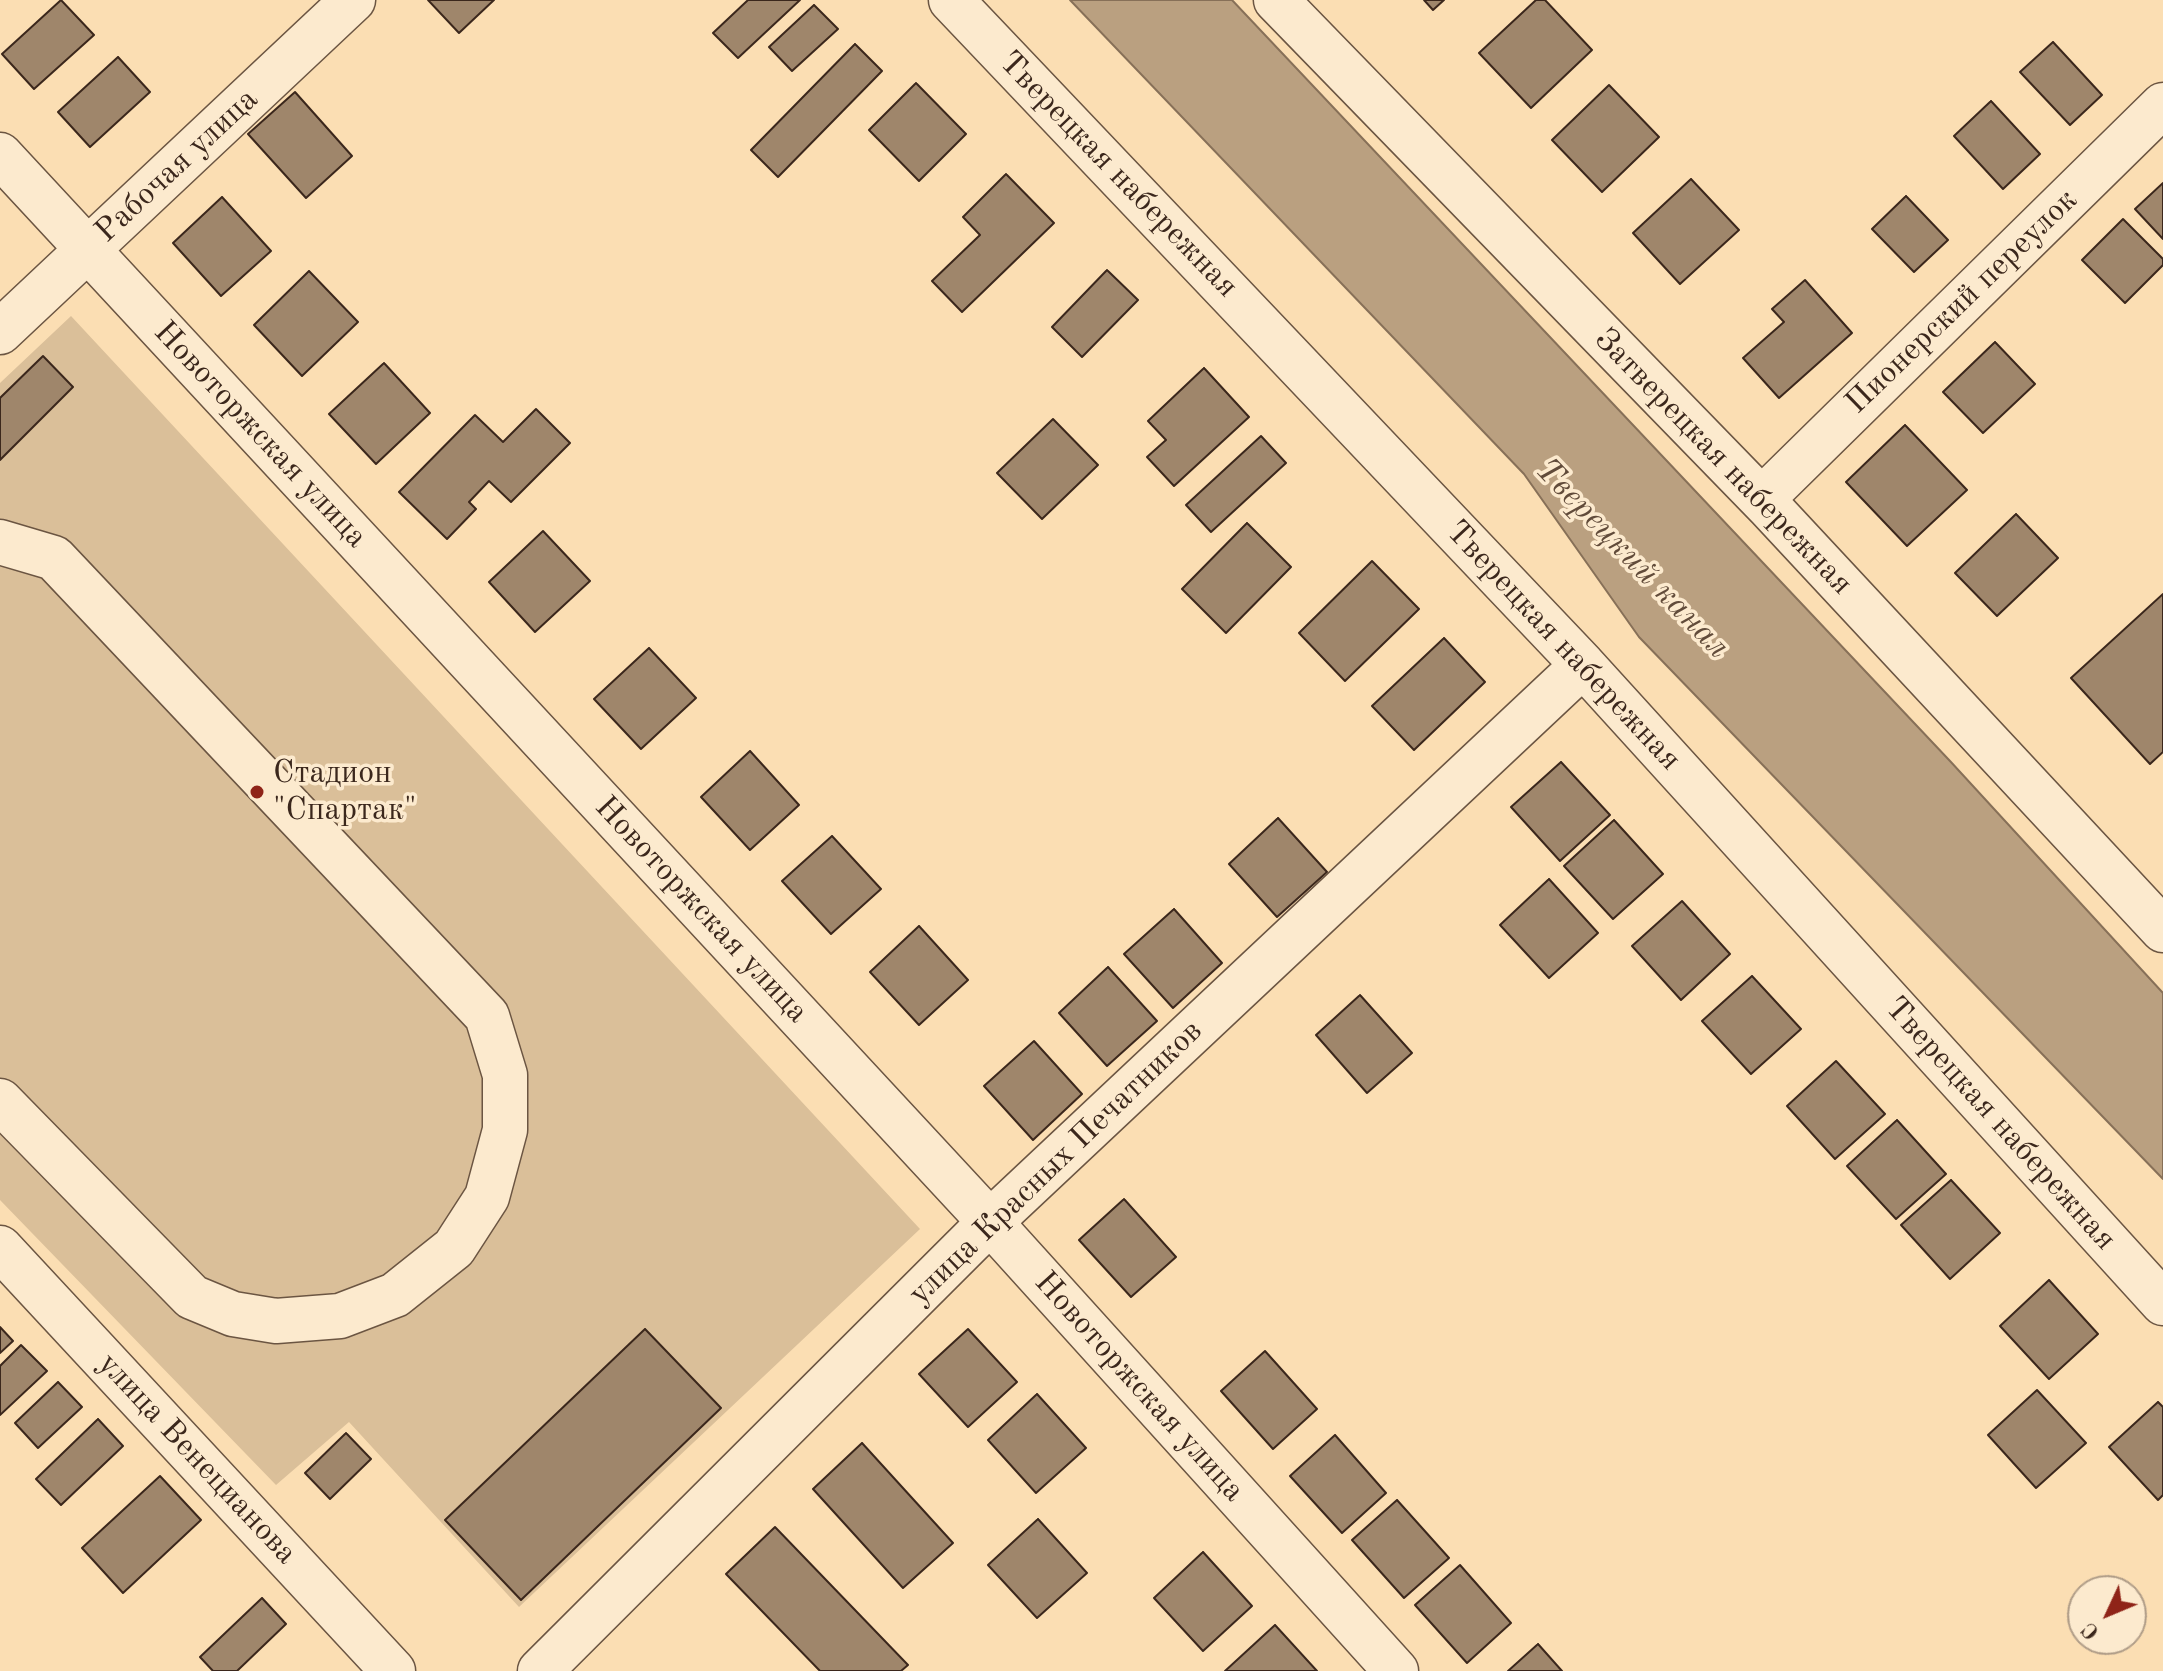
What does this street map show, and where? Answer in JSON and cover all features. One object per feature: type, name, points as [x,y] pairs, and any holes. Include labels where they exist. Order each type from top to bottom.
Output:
[{"type":"street","name":"Рабочая улица","points":[[0,332],[353,0]]},
{"type":"street","name":"Тверецкая набережная","points":[[951,0],[1583,665],[2163,1303]]},
{"type":"street","name":"Затверецкая набережная","points":[[1276,0],[1762,499],[2163,930]]},
{"type":"street","name":"Пионерский переулок","points":[[1762,499],[2163,105]]},
{"type":"street","name":"Новоторжская улица","points":[[0,155],[990,1222],[1396,1671]]},
{"type":"street","points":[[0,542],[54,558],[487,1016],[505,1075],[505,1130],[487,1197],[454,1248],[395,1295],[340,1316],[276,1321],[233,1314],[192,1297],[0,1101]]},
{"type":"street","name":"улица Красных Печатников","points":[[540,1671],[990,1222],[1583,665]]},
{"type":"street","name":"улица Венецианова","points":[[0,1248],[393,1671]]},
{"type":"shaded area","name":"Стадион \"Спартак\"","points":[[71,316],[920,1229],[519,1607],[349,1422],[276,1485],[0,1200],[0,383]]},
{"type":"water","name":"Тверецкий канал","points":[[1070,0],[1232,0],[1950,761],[2163,993],[2163,1179],[1639,637],[1524,474]]},
{"type":"building","points":[[61,0],[94,35],[34,89],[2,54]]},
{"type":"building","points":[[428,0],[494,0],[459,33]]},
{"type":"building","points":[[748,0],[800,0],[738,58],[713,33]]},
{"type":"building","points":[[1424,0],[1444,0],[1433,10]]},
{"type":"building","points":[[1536,0],[1545,0],[1592,50],[1531,108],[1479,53]]},
{"type":"building","points":[[814,5],[838,29],[792,71],[769,47]]},
{"type":"building","points":[[2053,42],[2102,95],[2070,125],[2020,72]]},
{"type":"building","points":[[855,44],[882,71],[778,177],[751,150]]},
{"type":"building","points":[[118,57],[150,92],[90,147],[58,112]]},
{"type":"building","points":[[916,83],[966,134],[919,181],[869,130]]},
{"type":"building","points":[[1609,85],[1659,137],[1602,192],[1552,140]]},
{"type":"building","points":[[295,92],[352,156],[306,198],[248,134]]},
{"type":"building","points":[[1991,101],[2040,154],[2003,189],[1954,136]]},
{"type":"building","points":[[1006,174],[1054,223],[962,312],[932,281],[980,235],[963,217]]},
{"type":"building","points":[[1691,179],[1739,230],[1680,284],[1633,233]]},
{"type":"building","points":[[2163,183],[2163,239],[2135,209]]},
{"type":"building","points":[[1906,196],[1948,240],[1914,272],[1872,229]]},
{"type":"building","points":[[222,197],[271,251],[221,296],[173,243]]},
{"type":"building","points":[[2123,219],[2163,259],[2163,265],[2125,303],[2082,260]]},
{"type":"building","points":[[1107,270],[1138,300],[1082,357],[1052,327]]},
{"type":"building","points":[[309,271],[358,322],[302,376],[254,325]]},
{"type":"building","points":[[1805,280],[1852,333],[1779,398],[1743,358],[1784,322],[1772,309]]},
{"type":"building","points":[[1995,342],[2035,384],[1983,433],[1943,392]]},
{"type":"building","points":[[43,356],[73,387],[0,460],[0,398]]},
{"type":"building","points":[[384,363],[430,413],[376,464],[329,414]]},
{"type":"building","points":[[1204,368],[1249,417],[1174,486],[1147,457],[1166,440],[1148,421]]},
{"type":"building","points":[[536,409],[570,443],[511,502],[489,481],[469,502],[476,509],[447,539],[399,492],[475,415],[503,442]]},
{"type":"building","points":[[1053,419],[1098,465],[1042,519],[997,473]]},
{"type":"building","points":[[1905,425],[1967,490],[1907,546],[1846,482]]},
{"type":"building","points":[[1261,436],[1286,463],[1211,532],[1186,505]]},
{"type":"building","points":[[2016,514],[2058,558],[1997,616],[1955,573]]},
{"type":"building","points":[[1247,523],[1291,567],[1226,633],[1182,589]]},
{"type":"building","points":[[543,531],[590,581],[535,632],[489,582]]},
{"type":"building","points":[[1372,561],[1419,609],[1345,681],[1299,633]]},
{"type":"building","points":[[2163,594],[2163,752],[2150,764],[2071,678]]},
{"type":"building","points":[[1444,638],[1485,682],[1414,750],[1372,706]]},
{"type":"building","points":[[649,648],[696,698],[641,749],[594,699]]},
{"type":"building","points":[[750,751],[799,805],[750,850],[701,797]]},
{"type":"building","points":[[1561,762],[1610,815],[1560,861],[1511,807]]},
{"type":"building","points":[[1278,818],[1327,872],[1277,917],[1229,864]]},
{"type":"building","points":[[1614,820],[1663,874],[1613,919],[1564,866]]},
{"type":"building","points":[[832,836],[881,889],[831,934],[782,881]]},
{"type":"building","points":[[1549,879],[1598,933],[1549,978],[1500,925]]},
{"type":"building","points":[[1682,901],[1730,954],[1681,1000],[1632,946]]},
{"type":"building","points":[[1174,909],[1222,963],[1173,1008],[1124,954]]},
{"type":"building","points":[[919,926],[968,980],[919,1025],[870,972]]},
{"type":"building","points":[[1108,967],[1157,1021],[1107,1066],[1059,1013]]},
{"type":"building","points":[[1752,976],[1801,1029],[1751,1074],[1702,1021]]},
{"type":"building","points":[[1360,995],[1412,1053],[1367,1093],[1316,1035]]},
{"type":"building","points":[[1034,1041],[1082,1094],[1033,1140],[984,1086]]},
{"type":"building","points":[[1836,1061],[1885,1114],[1835,1159],[1787,1106]]},
{"type":"building","points":[[1897,1120],[1946,1174],[1896,1219],[1847,1166]]},
{"type":"building","points":[[1951,1180],[2000,1233],[1950,1279],[1901,1225]]},
{"type":"building","points":[[1124,1199],[1176,1257],[1131,1297],[1079,1240]]},
{"type":"building","points":[[2049,1280],[2098,1334],[2049,1379],[2000,1326]]},
{"type":"building","points":[[0,1327],[13,1341],[0,1353]]},
{"type":"building","points":[[645,1329],[721,1408],[521,1600],[445,1520]]},
{"type":"building","points":[[968,1329],[1017,1382],[968,1427],[919,1374]]},
{"type":"building","points":[[21,1345],[47,1371],[0,1415],[0,1366]]},
{"type":"building","points":[[1265,1351],[1317,1409],[1273,1449],[1221,1391]]},
{"type":"building","points":[[58,1382],[82,1407],[38,1448],[15,1423]]},
{"type":"building","points":[[2037,1390],[2086,1443],[2036,1488],[1988,1435]]},
{"type":"building","points":[[1037,1394],[1086,1448],[1036,1493],[988,1440]]},
{"type":"building","points":[[2158,1402],[2163,1407],[2163,1495],[2158,1500],[2109,1447]]},
{"type":"building","points":[[98,1419],[123,1446],[61,1505],[36,1479]]},
{"type":"building","points":[[346,1433],[371,1459],[330,1499],[305,1473]]},
{"type":"building","points":[[1335,1435],[1386,1493],[1342,1533],[1290,1476]]},
{"type":"building","points":[[862,1443],[953,1543],[903,1588],[813,1489]]},
{"type":"building","points":[[160,1476],[201,1520],[123,1593],[82,1548]]},
{"type":"building","points":[[1397,1500],[1449,1558],[1404,1598],[1352,1540]]},
{"type":"building","points":[[1038,1519],[1087,1573],[1037,1618],[988,1565]]},
{"type":"building","points":[[775,1527],[908,1665],[901,1671],[820,1671],[726,1574]]},
{"type":"building","points":[[1203,1552],[1252,1606],[1203,1651],[1154,1598]]},
{"type":"building","points":[[1460,1565],[1511,1623],[1467,1663],[1415,1605]]},
{"type":"building","points":[[262,1598],[286,1624],[237,1671],[213,1671],[200,1657]]},
{"type":"building","points":[[1275,1625],[1317,1671],[1225,1671]]},
{"type":"building","points":[[1538,1644],[1562,1671],[1508,1671]]},
{"type":"place","name":"Стадион \"Спартак\"","points":[[257,792]]}]
